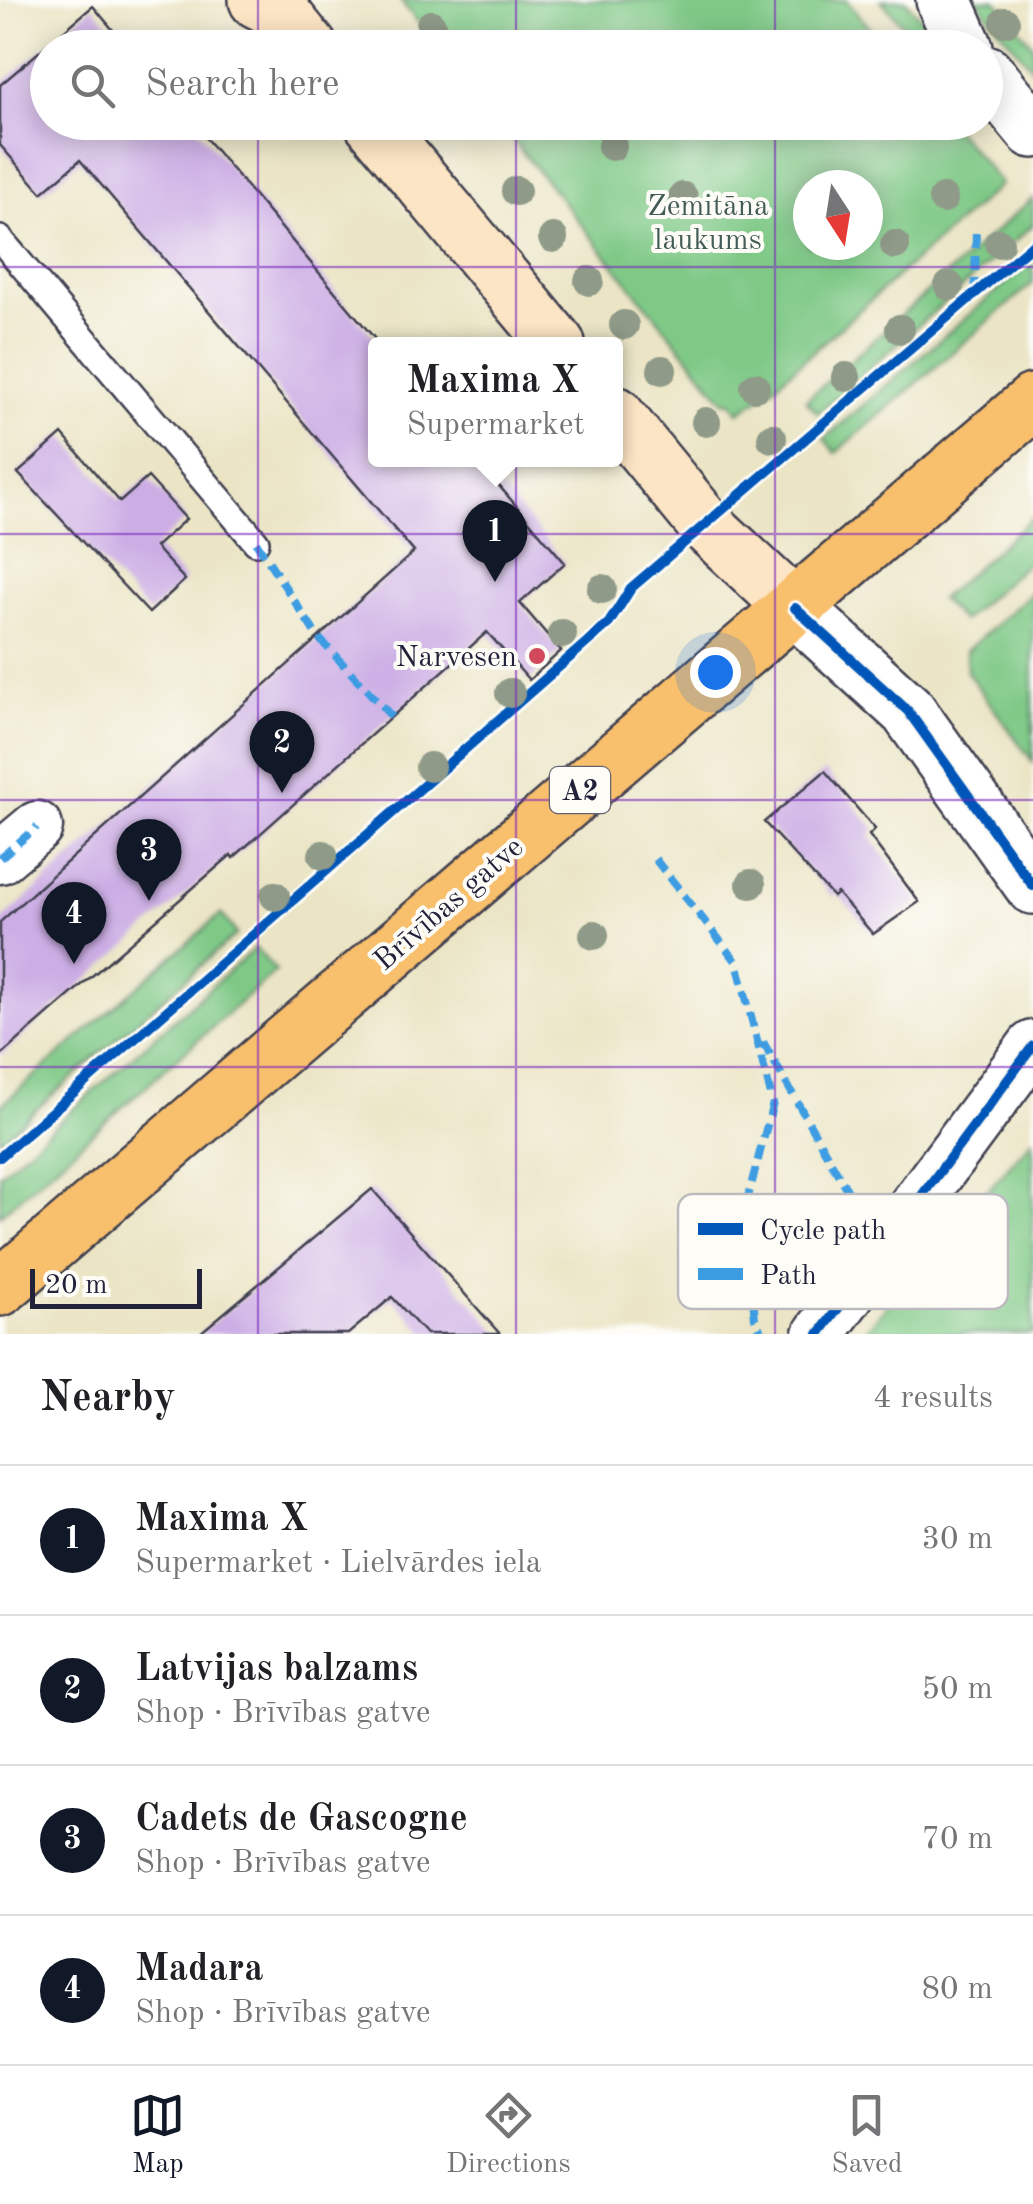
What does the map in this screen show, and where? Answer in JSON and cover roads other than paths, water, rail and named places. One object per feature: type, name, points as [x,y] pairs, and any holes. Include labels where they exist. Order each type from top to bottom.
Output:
[{"type":"highway","name":"Brīvības gatve","points":[[0,1288],[1033,402]]},
{"type":"main road","points":[[387,140],[551,337]]},
{"type":"main road","points":[[623,424],[706,524],[795,608]]},
{"type":"street","points":[[944,0],[957,30]]},
{"type":"street","points":[[1003,94],[1033,130]]},
{"type":"street","points":[[795,608],[908,711],[1033,886]]},
{"type":"street","points":[[923,1194],[1033,1046]]},
{"type":"street","points":[[819,1334],[838,1309]]},
{"type":"lane","points":[[0,238],[256,542]]},
{"type":"place","name":"Maxima X","points":[[495,582]]},
{"type":"place","name":"Narvesen","points":[[537,656]]},
{"type":"place","name":"Latvijas balzams","points":[[282,793]]},
{"type":"place","name":"Cadets de Gascogne","points":[[149,901]]},
{"type":"place","name":"Madara","points":[[74,964]]},
{"type":"park label","name":"Zemitāna laukums","points":[[708,222]]}]
